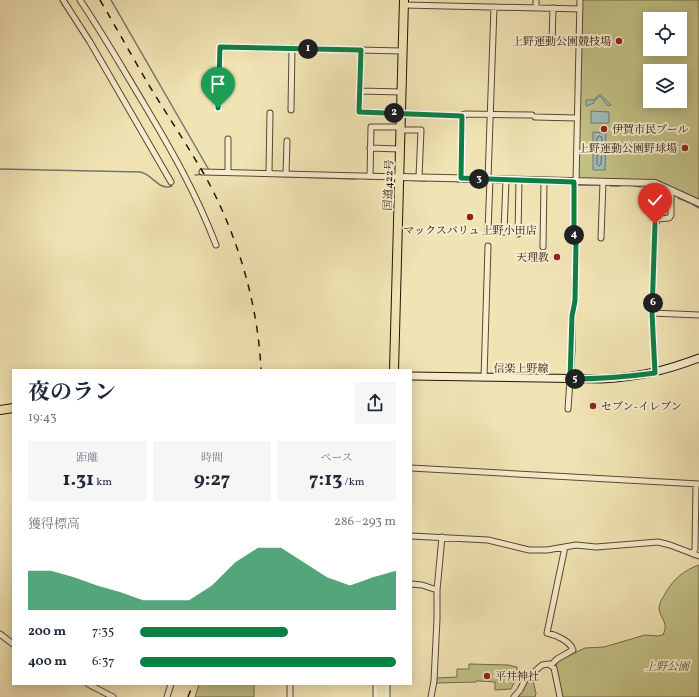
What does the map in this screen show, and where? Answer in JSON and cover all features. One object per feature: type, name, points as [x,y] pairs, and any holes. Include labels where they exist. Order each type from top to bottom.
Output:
[{"type":"highway","name":"国道422号","points":[[394,369],[404,2]]},
{"type":"highway","points":[[0,410],[12,408]]},
{"type":"highway","points":[[376,697],[381,685]]},
{"type":"main road","name":"信楽上野線","points":[[412,376],[570,379],[616,378],[655,373],[699,358]]},
{"type":"street","points":[[63,0],[90,42],[171,182]]},
{"type":"street","points":[[80,0],[113,51],[170,148],[196,196],[216,245]]},
{"type":"street","points":[[536,0],[536,8]]},
{"type":"street","points":[[568,409],[572,316],[575,301],[576,243],[574,233],[580,0]]},
{"type":"street","points":[[404,2],[494,7],[580,9]]},
{"type":"street","points":[[494,7],[488,232],[504,232],[506,180]]},
{"type":"street","points":[[552,42],[553,8]]},
{"type":"street","points":[[218,108],[220,47],[403,51]]},
{"type":"street","points":[[291,110],[292,48]]},
{"type":"street","points":[[361,50],[359,112],[577,118]]},
{"type":"street","points":[[360,91],[402,92]]},
{"type":"street","points":[[269,173],[270,113]]},
{"type":"street","points":[[461,178],[462,116]]},
{"type":"street","points":[[370,176],[371,127],[421,130],[419,177]]},
{"type":"street","points":[[228,139],[228,172]]},
{"type":"street","points":[[286,174],[287,141]]},
{"type":"street","points":[[370,148],[400,149]]},
{"type":"street","points":[[207,172],[655,184],[699,203]]},
{"type":"street","points":[[518,234],[520,180]]},
{"type":"street","points":[[543,247],[544,181]]},
{"type":"street","points":[[601,238],[603,182]]},
{"type":"street","points":[[655,373],[652,313],[655,224],[658,220],[669,218],[671,215],[671,195],[673,191]]},
{"type":"street","points":[[484,378],[488,246]]},
{"type":"street","points":[[652,313],[699,315]]},
{"type":"street","points":[[412,468],[697,484],[695,549],[693,554]]},
{"type":"street","points":[[412,536],[488,540],[529,550],[564,548],[576,544],[596,546],[658,542],[699,556]]},
{"type":"street","points":[[430,697],[434,680],[437,590],[442,537]]},
{"type":"street","points":[[551,665],[557,659],[573,650],[568,643],[547,634],[564,548]]},
{"type":"street","points":[[412,584],[422,585],[437,590]]},
{"type":"street","points":[[0,634],[12,643]]},
{"type":"street","points":[[514,697],[520,690],[525,680],[544,664],[551,665],[554,668],[560,697]]},
{"type":"street","points":[[90,685],[113,697]]},
{"type":"street","points":[[167,697],[171,685]]},
{"type":"street","points":[[290,685],[290,697]]},
{"type":"street","points":[[376,685],[376,697]]},
{"type":"street","points":[[387,685],[387,697]]},
{"type":"green space","points":[[581,0],[699,0],[699,203],[660,184],[578,179]]},
{"type":"green space","name":"上野公園","points":[[699,565],[699,697],[563,697],[556,668],[558,661],[585,648],[604,647],[645,635],[663,635],[665,631],[665,624],[659,609],[661,600],[676,579],[684,572]]},
{"type":"green space","name":"平井神社","points":[[469,664],[508,665],[517,667],[518,675],[511,689],[495,690],[495,682],[476,681],[436,683],[436,678],[457,677],[457,669],[469,669]]},
{"type":"green space","points":[[535,673],[536,680],[533,681],[536,693],[535,697],[516,697],[525,684]]},
{"type":"green space","points":[[199,685],[254,685],[254,697],[195,697]]},
{"type":"water","points":[[600,94],[611,105],[608,106],[600,96],[594,101],[594,103],[586,106],[586,100],[593,100]]},
{"type":"water","points":[[591,111],[609,112],[609,123],[591,123]]},
{"type":"water","points":[[593,132],[606,133],[605,170],[593,170]]},
{"type":"waterway","points":[[111,0],[209,170]]},
{"type":"waterway","points":[[0,169],[140,172],[145,173],[163,186],[172,186]]},
{"type":"waterway","points":[[195,175],[205,174]]},
{"type":"waterway","points":[[267,176],[356,179]]},
{"type":"waterway","points":[[367,179],[373,179]]},
{"type":"waterway","points":[[406,180],[426,181]]},
{"type":"waterway","points":[[453,181],[459,182]]},
{"type":"waterway","points":[[463,182],[487,182]]},
{"type":"waterway","points":[[491,182],[503,183]]},
{"type":"waterway","points":[[507,183],[517,183]]},
{"type":"waterway","points":[[522,183],[541,184]]},
{"type":"waterway","points":[[547,184],[573,185]]},
{"type":"waterway","points":[[577,185],[601,185]]},
{"type":"waterway","points":[[610,186],[620,186]]},
{"type":"waterway","points":[[634,186],[641,187]]},
{"type":"waterway","points":[[644,187],[649,187]]},
{"type":"waterway","points":[[652,187],[658,187]]},
{"type":"waterway","points":[[661,189],[671,194]]},
{"type":"waterway","points":[[678,198],[690,203]]},
{"type":"waterway","points":[[692,204],[699,208]]},
{"type":"railway","points":[[100,0],[150,87],[204,174],[216,197],[236,244],[244,269],[255,319],[261,369]]},
{"type":"railway","points":[[188,697],[193,685]]},
{"type":"place","name":"上野運動公園競技場","points":[[619,41]]},
{"type":"place","name":"伊賀市民プール","points":[[604,129]]},
{"type":"place","name":"上野運動公園野球場","points":[[685,148]]},
{"type":"place","name":"マックスバリュ 上野小田店","points":[[470,217]]},
{"type":"place","name":"天理教","points":[[557,257]]},
{"type":"place","name":"セブン-イレブン","points":[[593,406]]},
{"type":"place","name":"平井神社","points":[[487,676]]},
{"type":"route","points":[[218,108],[220,47],[361,50],[359,112],[462,116],[461,178],[574,182],[574,233],[576,243],[575,301],[572,316],[570,379],[623,378],[655,373],[652,313],[655,224]]}]
